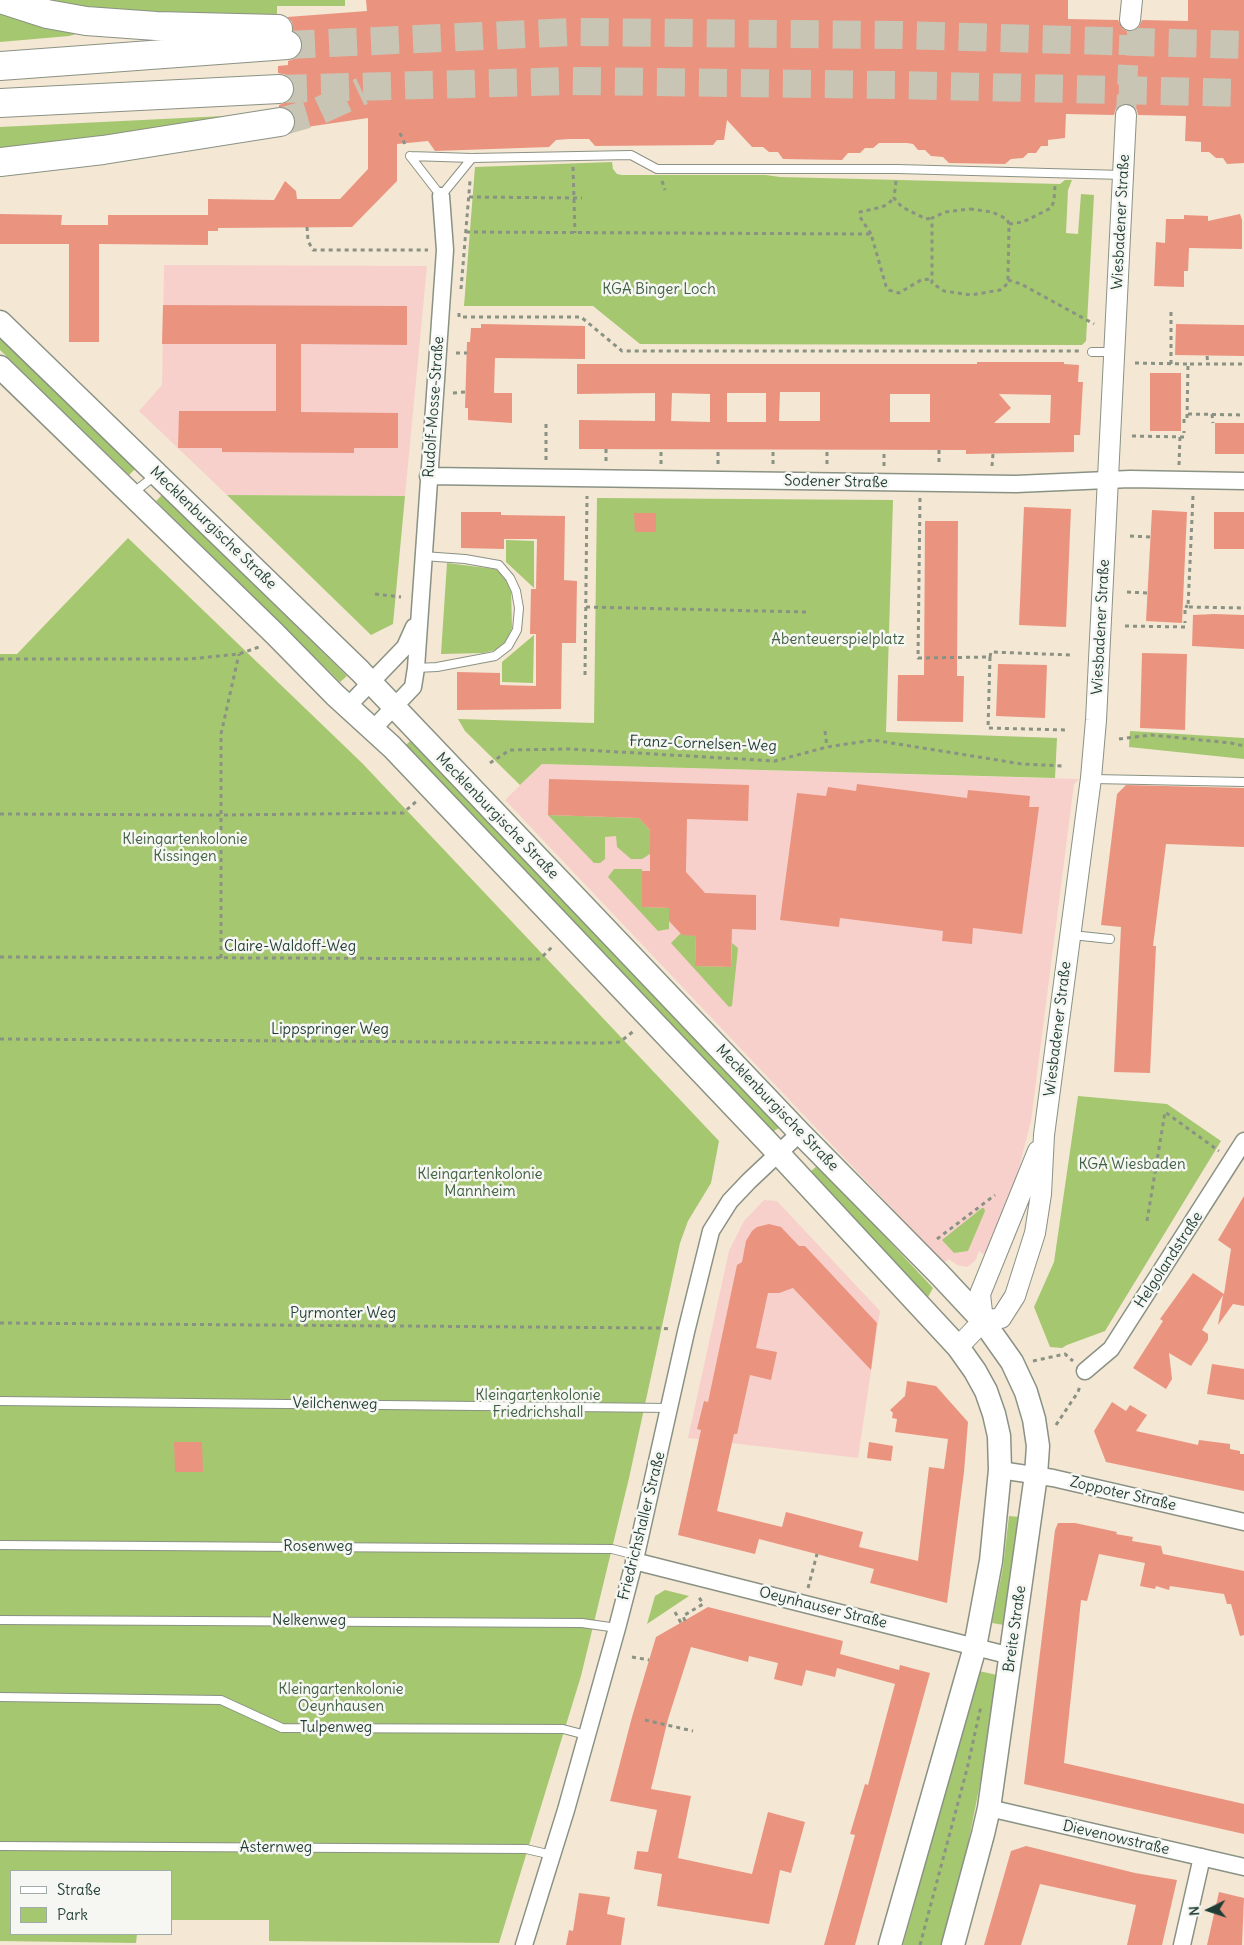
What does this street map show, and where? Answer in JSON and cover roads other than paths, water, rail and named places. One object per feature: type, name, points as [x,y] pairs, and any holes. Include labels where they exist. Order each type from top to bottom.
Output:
[{"type":"highway","points":[[0,66],[287,37],[86,21],[47,14],[4,0]]},
{"type":"highway","points":[[0,104],[279,89]]},
{"type":"highway","points":[[0,162],[103,150],[280,122]]},
{"type":"main road","name":"Mecklenburgische Straße","points":[[0,322],[316,627],[800,1133],[983,1321]]},
{"type":"main road","name":"Mecklenburgische Straße","points":[[0,367],[373,730],[420,798],[642,1024],[778,1153],[958,1347]]},
{"type":"main road","name":"Breite Straße","points":[[953,1945],[989,1808],[1036,1475],[1038,1446],[1034,1419],[1026,1392],[1012,1362],[983,1321]]},
{"type":"main road","points":[[890,1945],[976,1647],[991,1561],[1000,1470],[999,1436],[994,1414],[978,1376],[958,1347]]},
{"type":"street","name":"Wiesbadener Straße","points":[[958,1347],[983,1321],[1001,1318],[1015,1296],[1035,1233],[1041,1194],[1044,1135],[1091,778],[1096,720],[1126,115]]},
{"type":"street","name":"Rudolf-Mosse-Straße","points":[[373,730],[413,687],[416,668],[422,556],[445,250],[442,196]]},
{"type":"street","name":"Sodener Straße","points":[[428,476],[1016,484],[1108,480],[1244,481]]},
{"type":"street","name":"Rudolf-Mosse-Straße","points":[[348,706],[405,647],[418,618]]},
{"type":"street","name":"Friedrichshaller Straße","points":[[524,1945],[552,1855],[617,1628],[711,1231],[730,1201],[800,1133]]},
{"type":"street","name":"Wiesbadener Straße","points":[[983,1321],[980,1294],[1044,1135]]},
{"type":"street","name":"Helgolandstraße","points":[[1085,1371],[1111,1349],[1244,1142]]},
{"type":"street","name":"Zoppoter Straße","points":[[1000,1470],[1036,1475],[1244,1522]]},
{"type":"street","name":"Oeynhauser Straße","points":[[635,1558],[1011,1656]]},
{"type":"street","name":"Dievenowstraße","points":[[989,1808],[1244,1867]]},
{"type":"street","points":[[1182,1945],[1202,1857]]},
{"type":"lane","points":[[472,158],[442,196],[410,156],[472,158],[631,155],[657,169],[897,169],[1123,174]]},
{"type":"lane","points":[[1092,352],[1114,352]]},
{"type":"lane","points":[[132,494],[157,474]]},
{"type":"lane","points":[[416,668],[438,667],[495,656],[508,646],[517,630],[519,608],[516,590],[510,578],[499,565],[465,559],[422,556]]},
{"type":"lane","points":[[1091,778],[1244,782]]},
{"type":"lane","points":[[1070,934],[1110,940]]},
{"type":"lane","name":"Veilchenweg","points":[[0,1401],[670,1408]]},
{"type":"lane","name":"Rosenweg","points":[[0,1545],[612,1550],[635,1558]]},
{"type":"lane","name":"Nelkenweg","points":[[0,1620],[582,1623],[617,1628]]},
{"type":"lane","name":"Tulpenweg","points":[[0,1698],[221,1700],[282,1728],[563,1729],[586,1735]]},
{"type":"lane","name":"Asternweg","points":[[0,1846],[526,1849],[552,1855]]},
{"type":"tunnel","points":[[1126,115],[1130,20]]},
{"type":"tunnel","points":[[287,45],[571,32],[899,35],[1244,45]]},
{"type":"tunnel","points":[[279,89],[572,81],[897,85],[1244,93]]},
{"type":"tunnel","points":[[280,122],[319,111],[362,91]]},
{"type":"park label","name":"KGA Binger Loch","points":[[659,290]]},
{"type":"park label","name":"Abenteuerspielplatz","points":[[838,640]]},
{"type":"park label","name":"Kleingartenkolonie Kissingen","points":[[185,848]]},
{"type":"park label","name":"KGA Wiesbaden","points":[[1132,1165]]},
{"type":"park label","name":"Kleingartenkolonie Mannheim","points":[[480,1184]]},
{"type":"park label","name":"Kleingartenkolonie Friedrichshall","points":[[538,1404]]},
{"type":"park label","name":"Kleingartenkolonie Oeynhausen","points":[[341,1698]]}]
